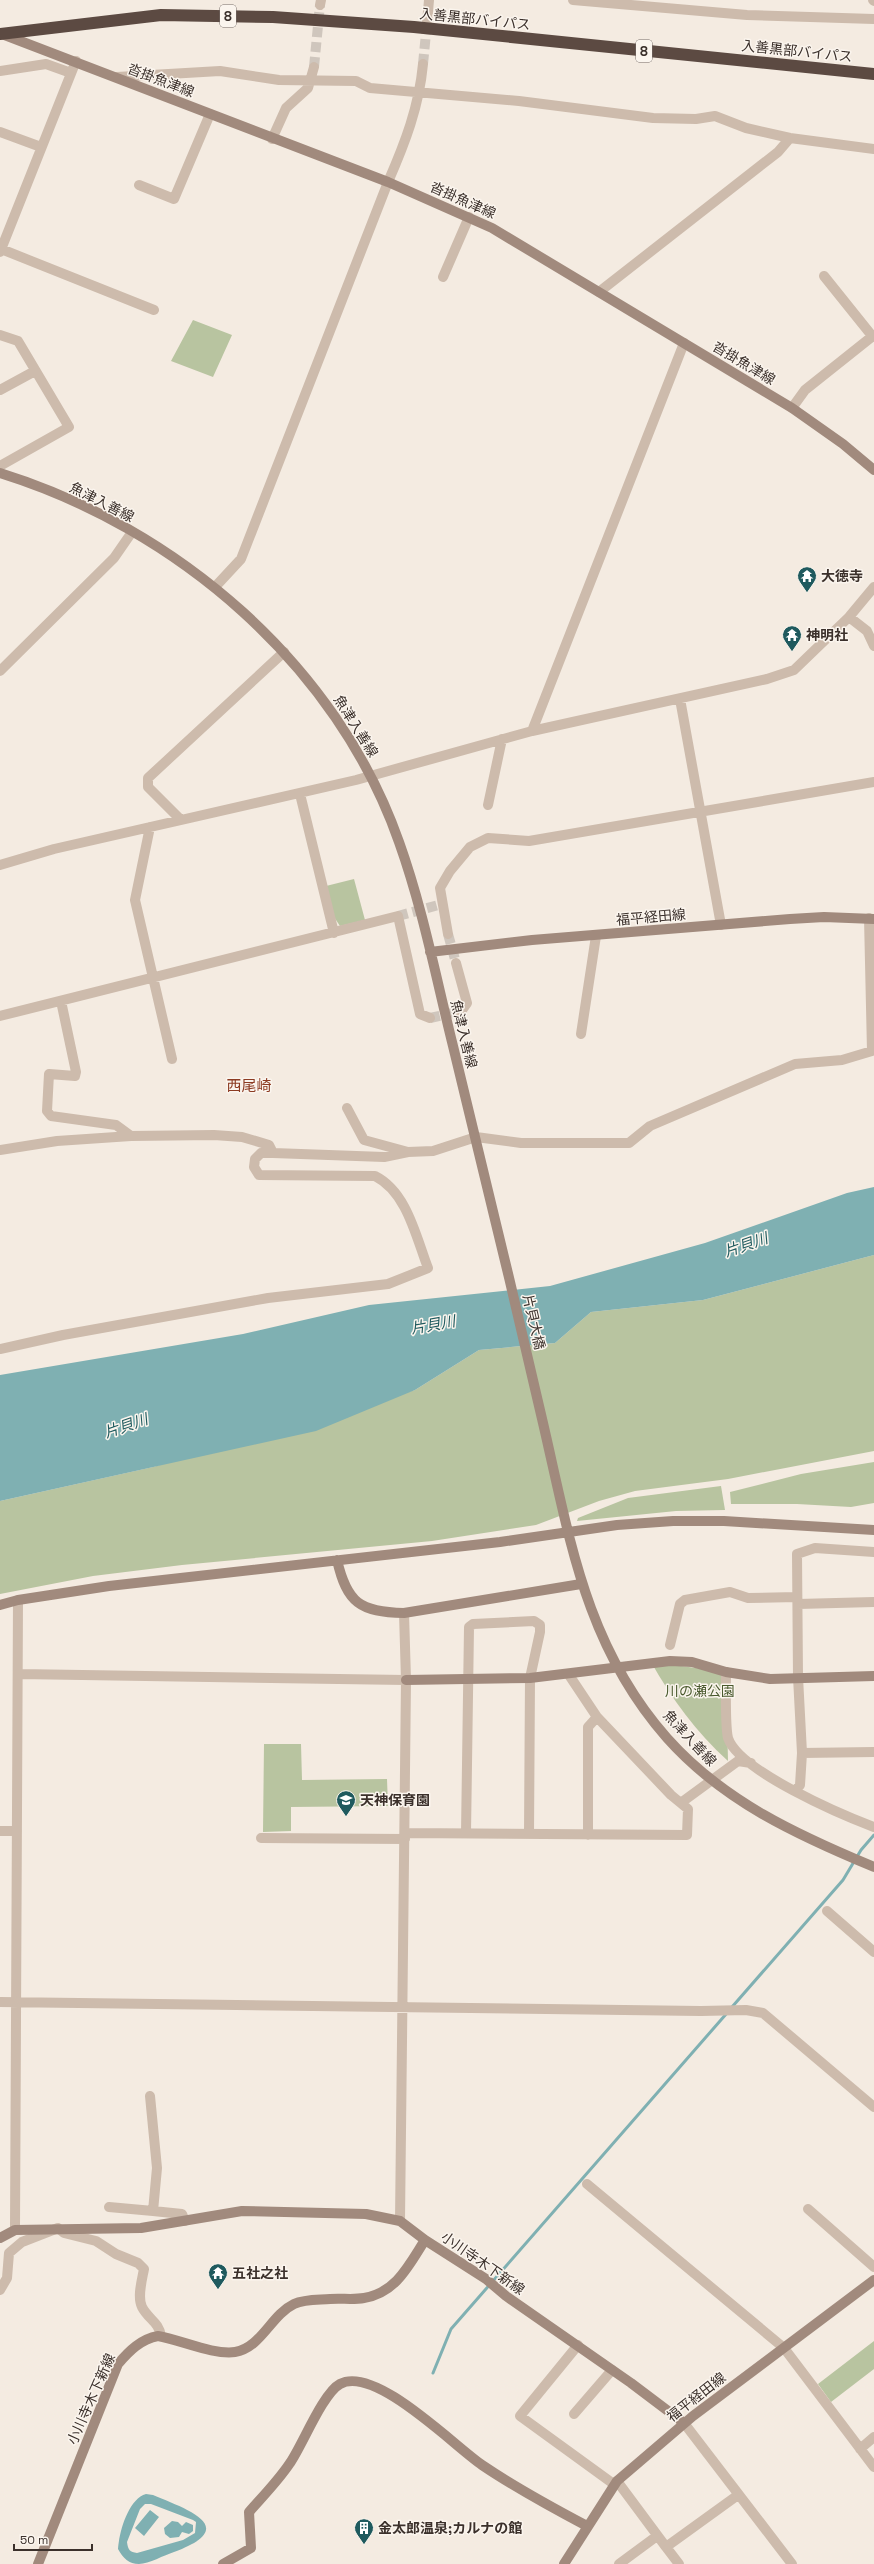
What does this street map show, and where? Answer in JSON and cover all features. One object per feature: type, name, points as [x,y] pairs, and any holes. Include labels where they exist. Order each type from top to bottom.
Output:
[{"type":"highway","name":"入善黒部バイパス","points":[[0,34],[161,15],[273,17],[414,27],[874,74]]},
{"type":"main road","name":"沓掛魚津線","points":[[0,34],[76,61],[272,139],[388,182],[469,217],[519,243],[792,408],[843,444],[874,470]]},
{"type":"main road","name":"魚津入善線","points":[[0,473],[84,507],[132,532],[215,587],[284,652],[323,700],[370,774],[398,839],[417,898],[480,1150]]},
{"type":"main road","name":"福平経田線","points":[[430,952],[532,940],[824,917],[871,919]]},
{"type":"main road","name":"片貝大橋","points":[[480,1150],[561,1500]]},
{"type":"main road","name":"魚津入善線","points":[[561,1500],[581,1584],[612,1661],[667,1738],[706,1776],[750,1808],[792,1832],[873,1866]]},
{"type":"main road","points":[[0,1605],[18,1600],[109,1586],[500,1542],[617,1525],[673,1521],[724,1521],[874,1530]]},
{"type":"main road","points":[[337,1560],[343,1585],[360,1605],[380,1613],[404,1613],[581,1584]]},
{"type":"main road","points":[[406,1680],[468,1681],[530,1678],[650,1662],[670,1661],[692,1662],[726,1672],[770,1679],[874,1676]]},
{"type":"main road","points":[[0,2238],[15,2230],[58,2228],[141,2228],[242,2211],[366,2214],[400,2221],[425,2240]]},
{"type":"main road","name":"小川寺木下新線","points":[[38,2564],[118,2364],[127,2352],[148,2338],[161,2336],[220,2352],[236,2352],[247,2347],[257,2339],[280,2314],[294,2304],[304,2301],[363,2298],[380,2294],[393,2286],[405,2272],[425,2240],[486,2279],[506,2296],[612,2370],[684,2423]]},
{"type":"main road","name":"福平経田線","points":[[564,2564],[616,2483],[684,2423],[874,2280]]},
{"type":"main road","points":[[222,2564],[251,2548],[249,2512],[290,2463],[318,2411],[334,2390],[338,2385],[350,2381],[366,2383],[392,2396],[419,2413],[481,2464],[527,2494],[587,2526]]},
{"type":"street","points":[[427,23],[429,0]]},
{"type":"street","points":[[573,0],[748,15],[874,19]]},
{"type":"street","points":[[76,61],[1,250],[154,310]]},
{"type":"street","points":[[0,71],[46,64],[71,73]]},
{"type":"street","points":[[215,587],[241,559],[388,182],[409,135],[421,91],[423,64]]},
{"type":"street","points":[[272,139],[286,108],[308,88],[312,79],[314,67]]},
{"type":"street","points":[[117,77],[220,71],[279,80],[356,80],[370,88],[421,91],[519,101],[652,118],[696,119],[715,116],[746,128],[790,138],[874,150]]},
{"type":"street","points":[[139,185],[174,199],[210,114]]},
{"type":"street","points":[[0,132],[41,148]]},
{"type":"street","points":[[600,292],[778,152],[790,138]]},
{"type":"street","points":[[443,277],[469,217]]},
{"type":"street","points":[[792,408],[805,390],[873,336],[824,276]]},
{"type":"street","points":[[0,335],[18,341],[69,427],[0,466]]},
{"type":"street","points":[[532,731],[684,343]]},
{"type":"street","points":[[0,390],[35,371]]},
{"type":"street","points":[[0,671],[114,558],[132,532]]},
{"type":"street","points":[[0,865],[150,827],[356,780],[370,774],[532,731],[767,680],[794,670],[849,617],[874,587]]},
{"type":"street","points":[[849,617],[867,631],[874,646]]},
{"type":"street","points":[[181,820],[148,786],[148,778],[284,652]]},
{"type":"street","points":[[680,699],[721,925]]},
{"type":"street","points":[[488,805],[502,739]]},
{"type":"street","points":[[448,934],[440,888],[450,871],[470,847],[488,838],[529,841],[874,782]]},
{"type":"street","points":[[300,794],[334,933]]},
{"type":"street","points":[[150,827],[135,900],[172,1059]]},
{"type":"street","points":[[0,1016],[398,916],[420,1014],[430,1018]]},
{"type":"street","points":[[0,1349],[64,1335],[261,1300],[388,1284],[428,1268],[398,1196],[386,1181],[375,1176],[260,1175],[254,1167],[255,1158],[261,1153],[273,1152],[384,1157],[408,1152],[433,1151],[476,1137],[521,1143],[629,1143],[650,1126],[795,1064],[842,1060],[872,1051],[871,919]]},
{"type":"street","points":[[580,1034],[596,936]]},
{"type":"street","points":[[456,963],[467,1003],[462,1010],[457,1012]]},
{"type":"street","points":[[61,1001],[76,1072],[75,1076],[49,1074],[47,1112],[51,1116],[116,1125],[131,1136]]},
{"type":"street","points":[[347,1108],[364,1140],[408,1152]]},
{"type":"street","points":[[0,1150],[57,1141],[131,1136],[194,1134],[242,1137],[269,1145],[273,1152]]},
{"type":"street","points":[[795,1791],[800,1785],[802,1753],[798,1677],[797,1554],[815,1548],[874,1552]]},
{"type":"street","points":[[670,1645],[680,1604],[685,1600],[730,1592],[748,1598],[874,1602]]},
{"type":"street","points":[[15,2230],[19,1674],[18,1600]]},
{"type":"street","points":[[400,2221],[404,2007],[406,1680],[404,1613]]},
{"type":"street","points":[[466,1834],[468,1628],[473,1624],[534,1621],[540,1625],[540,1632],[530,1678],[529,1834]]},
{"type":"street","points":[[726,1672],[728,1738],[738,1754],[795,1791],[874,1827]]},
{"type":"street","points":[[19,1674],[406,1680]]},
{"type":"street","points":[[261,1838],[466,1834],[687,1835],[688,1809],[682,1802],[671,1795],[597,1717],[569,1674]]},
{"type":"street","points":[[588,1834],[588,1727],[597,1717]]},
{"type":"street","points":[[802,1753],[874,1752]]},
{"type":"street","points":[[682,1802],[738,1762],[751,1763]]},
{"type":"street","points":[[0,1831],[17,1831]]},
{"type":"street","points":[[827,1911],[874,1952]]},
{"type":"street","points":[[0,2002],[701,2011],[746,2010],[763,2013],[874,2107]]},
{"type":"street","points":[[150,2096],[157,2168],[153,2211]]},
{"type":"street","points":[[587,2184],[784,2348],[860,2449],[873,2463]]},
{"type":"street","points":[[109,2207],[182,2214],[185,2221]]},
{"type":"street","points":[[808,2209],[874,2266]]},
{"type":"street","points":[[0,2290],[7,2278],[9,2253],[22,2242],[58,2228],[64,2233],[96,2241],[116,2254],[138,2263],[144,2269],[140,2297],[141,2306],[156,2323],[161,2336]]},
{"type":"street","points":[[578,2346],[520,2416],[616,2483],[679,2564]]},
{"type":"street","points":[[574,2414],[612,2370]]},
{"type":"street","points":[[684,2423],[738,2496],[792,2564]]},
{"type":"street","points":[[860,2449],[874,2437]]},
{"type":"street","points":[[666,2547],[738,2496]]},
{"type":"street","points":[[619,2564],[657,2536]]},
{"type":"green space","points":[[193,320],[232,335],[213,377],[171,361]]},
{"type":"green space","points":[[354,879],[365,920],[340,926],[334,917],[326,886]]},
{"type":"green space","points":[[874,1255],[874,1451],[728,1479],[635,1491],[599,1501],[536,1525],[432,1541],[182,1565],[93,1576],[0,1594],[0,1501],[153,1467],[415,1390],[479,1350],[555,1343],[591,1312],[703,1300]]},
{"type":"green space","points":[[874,1462],[874,1503],[851,1507],[797,1504],[731,1504],[730,1492],[801,1474]]},
{"type":"green space","points":[[721,1486],[725,1510],[676,1511],[577,1521],[578,1518],[628,1498]]},
{"type":"green space","name":"川の瀬公園","points":[[651,1662],[726,1672],[728,1761],[695,1727],[667,1689]]},
{"type":"green space","points":[[264,1744],[301,1744],[302,1780],[387,1779],[388,1806],[291,1807],[291,1831],[263,1832]]},
{"type":"green space","points":[[874,2341],[874,2369],[831,2402],[818,2384]]},
{"type":"water","name":"片貝川","points":[[874,1187],[874,1255],[703,1300],[591,1312],[555,1343],[479,1350],[415,1390],[316,1431],[0,1501],[0,1375],[243,1334],[369,1305],[550,1286],[705,1243],[847,1193]]},
{"type":"water","points":[[146,2494],[153,2495],[180,2506],[192,2513],[201,2519],[206,2527],[204,2535],[194,2543],[152,2561],[143,2564],[129,2562],[124,2558],[118,2549],[120,2534],[129,2509],[140,2497]],"holes":[[[145,2504],[151,2504],[193,2520],[196,2522],[195,2533],[183,2540],[137,2553],[131,2551],[127,2542],[140,2509]]]},
{"type":"water","points":[[150,2510],[159,2517],[144,2536],[135,2528]]},
{"type":"water","points":[[172,2521],[178,2522],[182,2526],[186,2522],[193,2525],[193,2531],[189,2534],[182,2532],[179,2537],[170,2538],[165,2534],[164,2528]]},
{"type":"waterway","points":[[732,2007],[843,1880],[861,1850],[874,1835]]},
{"type":"waterway","points":[[433,2373],[451,2329],[727,2013]]},
{"type":"tunnel","points":[[314,67],[320,5]]},
{"type":"tunnel","points":[[423,64],[427,23]]},
{"type":"tunnel","points":[[398,916],[442,904]]},
{"type":"tunnel","points":[[448,934],[456,963]]},
{"type":"tunnel","points":[[430,1018],[457,1012]]},
{"type":"place","name":"大徳寺","points":[[807,593]]},
{"type":"place","name":"神明社","points":[[792,652]]},
{"type":"place","name":"天神保育園","points":[[346,1817]]},
{"type":"place","name":"五社之社","points":[[218,2290]]},
{"type":"place","name":"金太郎温泉;カルナの館","points":[[364,2545]]},
{"type":"district","name":"西尾崎","points":[[249,1086]]}]
